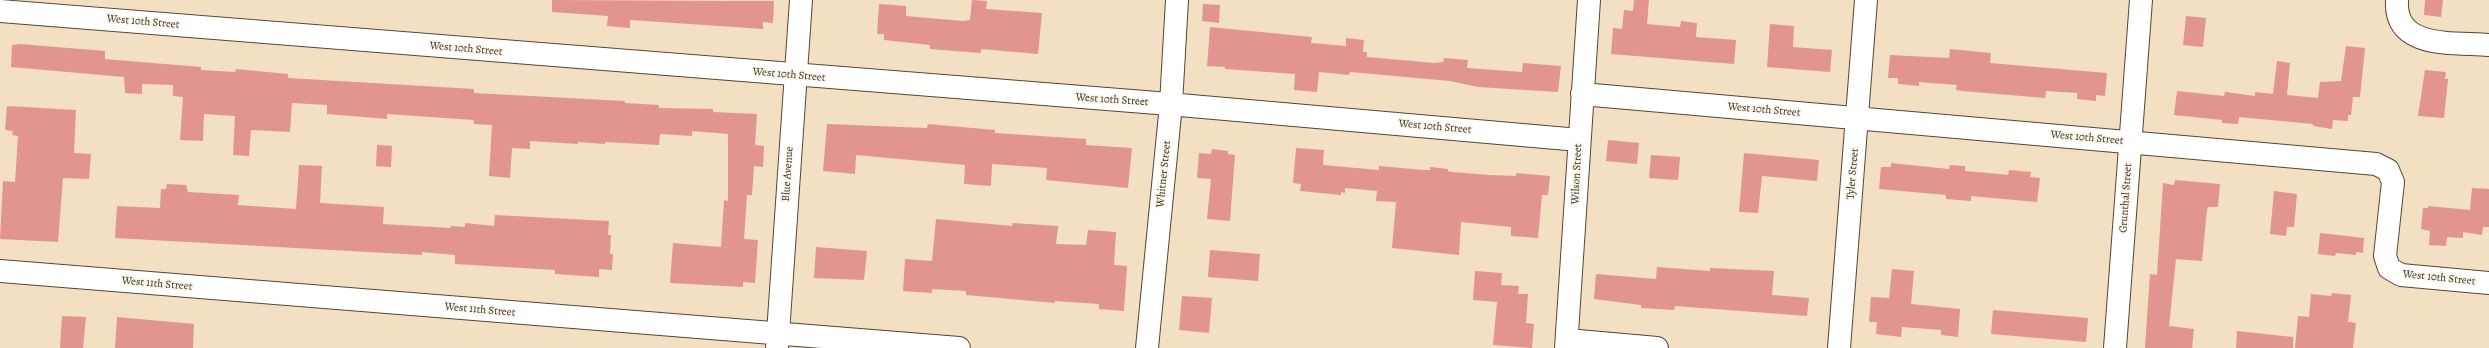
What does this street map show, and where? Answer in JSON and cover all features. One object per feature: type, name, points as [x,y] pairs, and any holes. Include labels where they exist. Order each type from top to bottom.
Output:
[{"type":"street","name":"Blue Avenue","points":[[777,341],[801,0]]},
{"type":"street","name":"Whitner Street","points":[[1147,348],[1171,104],[1177,0]]},
{"type":"street","name":"Wilson Street","points":[[1566,344],[1589,0]]},
{"type":"street","name":"Tyler Street","points":[[1839,348],[1866,0]]},
{"type":"street","name":"Grunthal Street","points":[[2115,348],[2141,0]]},
{"type":"street","points":[[2397,0],[2397,15],[2403,27],[2413,36],[2427,40],[2489,45]]},
{"type":"street","name":"West 10th Street","points":[[0,11],[1171,104],[1579,140]]},
{"type":"street","name":"West 10th Street","points":[[1582,94],[2130,141],[2383,167],[2392,175],[2393,182],[2385,256],[2389,268],[2401,275],[2489,283]]},
{"type":"street","name":"West 11th Street","points":[[0,271],[777,341],[959,348]]},
{"type":"street","points":[[1566,344],[1657,348]]},
{"type":"building","points":[[552,0],[774,1],[773,23],[763,22],[763,29],[630,20],[630,28],[607,26],[608,16],[552,12]]},
{"type":"building","points":[[972,0],[987,1],[986,9],[1042,13],[1038,54],[981,49],[981,53],[930,49],[930,45],[884,40],[884,34],[877,34],[879,4],[906,6],[906,16],[963,21],[970,20]]},
{"type":"building","points":[[1634,0],[1649,0],[1647,24],[1680,27],[1681,21],[1697,23],[1696,37],[1736,40],[1734,64],[1611,54],[1613,28],[1622,29],[1624,10],[1633,11]]},
{"type":"building","points":[[2425,0],[2443,0],[2441,17],[2424,15]]},
{"type":"building","points":[[1203,4],[1220,5],[1219,23],[1202,21]]},
{"type":"building","points":[[2186,16],[2206,18],[2203,47],[2183,45]]},
{"type":"building","points":[[1770,24],[1794,26],[1793,47],[1832,50],[1830,72],[1767,67]]},
{"type":"building","points":[[1210,27],[1312,37],[1311,43],[1346,46],[1346,38],[1364,40],[1363,52],[1367,52],[1367,57],[1435,63],[1443,62],[1444,58],[1468,60],[1467,68],[1522,72],[1523,63],[1561,66],[1558,92],[1478,87],[1450,81],[1350,72],[1349,75],[1319,72],[1317,92],[1294,90],[1295,74],[1225,69],[1225,67],[1207,66]]},
{"type":"building","points":[[20,44],[105,51],[105,59],[201,67],[201,70],[235,72],[236,69],[288,74],[288,78],[474,89],[474,93],[625,101],[625,103],[659,105],[659,108],[713,109],[713,112],[757,114],[755,145],[764,146],[763,167],[754,166],[752,195],[747,195],[744,239],[758,240],[755,283],[743,282],[743,287],[670,283],[673,243],[721,247],[724,200],[728,201],[728,134],[692,131],[692,136],[660,134],[659,145],[605,142],[605,144],[578,142],[578,144],[530,141],[530,149],[512,148],[510,178],[489,176],[492,125],[474,124],[474,120],[387,114],[387,119],[327,114],[327,105],[292,103],[290,132],[251,130],[249,156],[233,155],[235,116],[204,114],[203,141],[180,140],[183,97],[173,96],[173,85],[142,84],[142,94],[125,93],[124,77],[11,67],[12,45]]},
{"type":"building","points":[[2346,46],[2365,48],[2360,97],[2353,97],[2351,115],[2348,115],[2348,121],[2333,120],[2332,129],[2313,126],[2313,124],[2239,117],[2238,124],[2222,123],[2222,120],[2174,115],[2177,91],[2224,96],[2225,92],[2255,96],[2255,92],[2273,94],[2277,61],[2290,63],[2287,95],[2318,98],[2320,82],[2341,81]]},
{"type":"building","points":[[1950,49],[1991,53],[1990,63],[2107,73],[2105,96],[2096,95],[2096,101],[2077,99],[2077,93],[2046,91],[2045,98],[1962,91],[1956,90],[1957,85],[1919,82],[1919,86],[1898,84],[1898,78],[1888,78],[1890,55],[1949,58]]},
{"type":"building","points":[[2425,70],[2446,72],[2445,79],[2448,79],[2444,118],[2418,116]]},
{"type":"building","points":[[7,106],[76,110],[74,153],[91,154],[89,179],[63,178],[58,242],[0,239],[3,181],[15,182],[18,136],[12,135],[13,131],[5,130]]},
{"type":"building","points":[[827,124],[927,128],[928,124],[995,130],[995,133],[1086,139],[1086,145],[1132,148],[1128,188],[1046,180],[1047,168],[992,164],[991,186],[964,184],[965,165],[856,155],[855,174],[823,171]]},
{"type":"building","points":[[1608,140],[1639,143],[1637,164],[1606,161]]},
{"type":"building","points":[[377,145],[392,146],[391,167],[376,166]]},
{"type":"building","points":[[1296,148],[1324,150],[1323,165],[1379,170],[1379,166],[1423,170],[1430,170],[1430,167],[1448,169],[1448,171],[1452,172],[1490,175],[1516,176],[1516,173],[1550,176],[1548,195],[1542,195],[1538,238],[1511,236],[1511,227],[1461,222],[1459,255],[1392,248],[1396,202],[1376,201],[1377,191],[1345,188],[1345,193],[1341,192],[1341,195],[1300,191],[1301,184],[1293,183]]},
{"type":"building","points":[[1212,149],[1228,151],[1228,154],[1235,155],[1230,221],[1207,219],[1211,179],[1197,178],[1199,153],[1211,154]]},
{"type":"building","points":[[1744,153],[1819,160],[1817,181],[1762,176],[1758,213],[1739,212]]},
{"type":"building","points":[[1651,155],[1680,157],[1678,180],[1649,178]]},
{"type":"building","points":[[1891,163],[1949,169],[1950,165],[1965,166],[1965,171],[2008,175],[2009,170],[2031,172],[2030,177],[2040,178],[2037,202],[1971,196],[1971,201],[1946,199],[1946,195],[1879,189],[1881,167],[1891,167]]},
{"type":"building","points":[[299,165],[322,166],[320,203],[384,207],[383,224],[450,228],[451,226],[465,227],[465,223],[494,226],[495,215],[609,221],[608,235],[611,235],[610,254],[613,254],[612,270],[599,269],[599,277],[555,274],[555,270],[455,264],[455,255],[422,252],[422,255],[115,238],[117,206],[160,208],[161,189],[166,189],[167,184],[186,185],[188,192],[239,195],[238,205],[296,209]]},
{"type":"building","points":[[2175,180],[2220,184],[2218,207],[2208,207],[2207,210],[2202,261],[2176,259],[2169,326],[2194,329],[2192,348],[2145,348],[2150,274],[2157,275],[2163,183],[2174,185]]},
{"type":"building","points":[[2472,188],[2489,189],[2489,227],[2483,227],[2482,235],[2463,232],[2463,238],[2447,237],[2446,246],[2429,245],[2430,231],[2421,229],[2423,208],[2428,208],[2428,206],[2470,210]]},
{"type":"building","points":[[2274,191],[2297,194],[2294,227],[2287,227],[2286,236],[2270,234]]},
{"type":"building","points":[[936,219],[1012,226],[1013,223],[1058,226],[1056,244],[1086,245],[1088,230],[1116,232],[1114,265],[1127,266],[1124,311],[1099,309],[1099,304],[1055,301],[1055,303],[966,295],[966,291],[932,289],[932,293],[903,291],[905,259],[932,261]]},
{"type":"building","points":[[2320,233],[2364,238],[2363,253],[2356,252],[2356,255],[2336,253],[2335,256],[2318,254]]},
{"type":"building","points":[[816,247],[867,251],[864,280],[814,278]]},
{"type":"building","points":[[1210,250],[1260,254],[1258,281],[1208,277]]},
{"type":"building","points":[[1657,267],[1710,271],[1710,268],[1774,271],[1772,295],[1809,298],[1807,316],[1675,306],[1674,310],[1641,308],[1641,305],[1594,299],[1596,274],[1656,279]]},
{"type":"building","points":[[1892,269],[1914,271],[1911,304],[1960,309],[1958,337],[1941,335],[1941,330],[1902,327],[1901,337],[1876,334],[1877,322],[1869,322],[1871,297],[1889,298]]},
{"type":"building","points":[[1475,271],[1502,273],[1501,285],[1519,286],[1518,294],[1528,294],[1526,323],[1534,324],[1532,348],[1493,345],[1497,302],[1473,300]]},
{"type":"building","points":[[2332,293],[2351,295],[2348,322],[2356,323],[2353,348],[2295,348],[2298,316],[2309,317],[2311,294],[2331,296]]},
{"type":"building","points":[[1182,296],[1212,298],[1209,333],[1179,330]]},
{"type":"building","points":[[1993,310],[2088,318],[2086,342],[1991,334]]},
{"type":"building","points":[[62,316],[86,317],[83,348],[60,348]]},
{"type":"building","points":[[117,317],[194,324],[193,348],[115,348]]},
{"type":"building","points":[[2237,331],[2293,337],[2293,348],[2236,348]]}]
